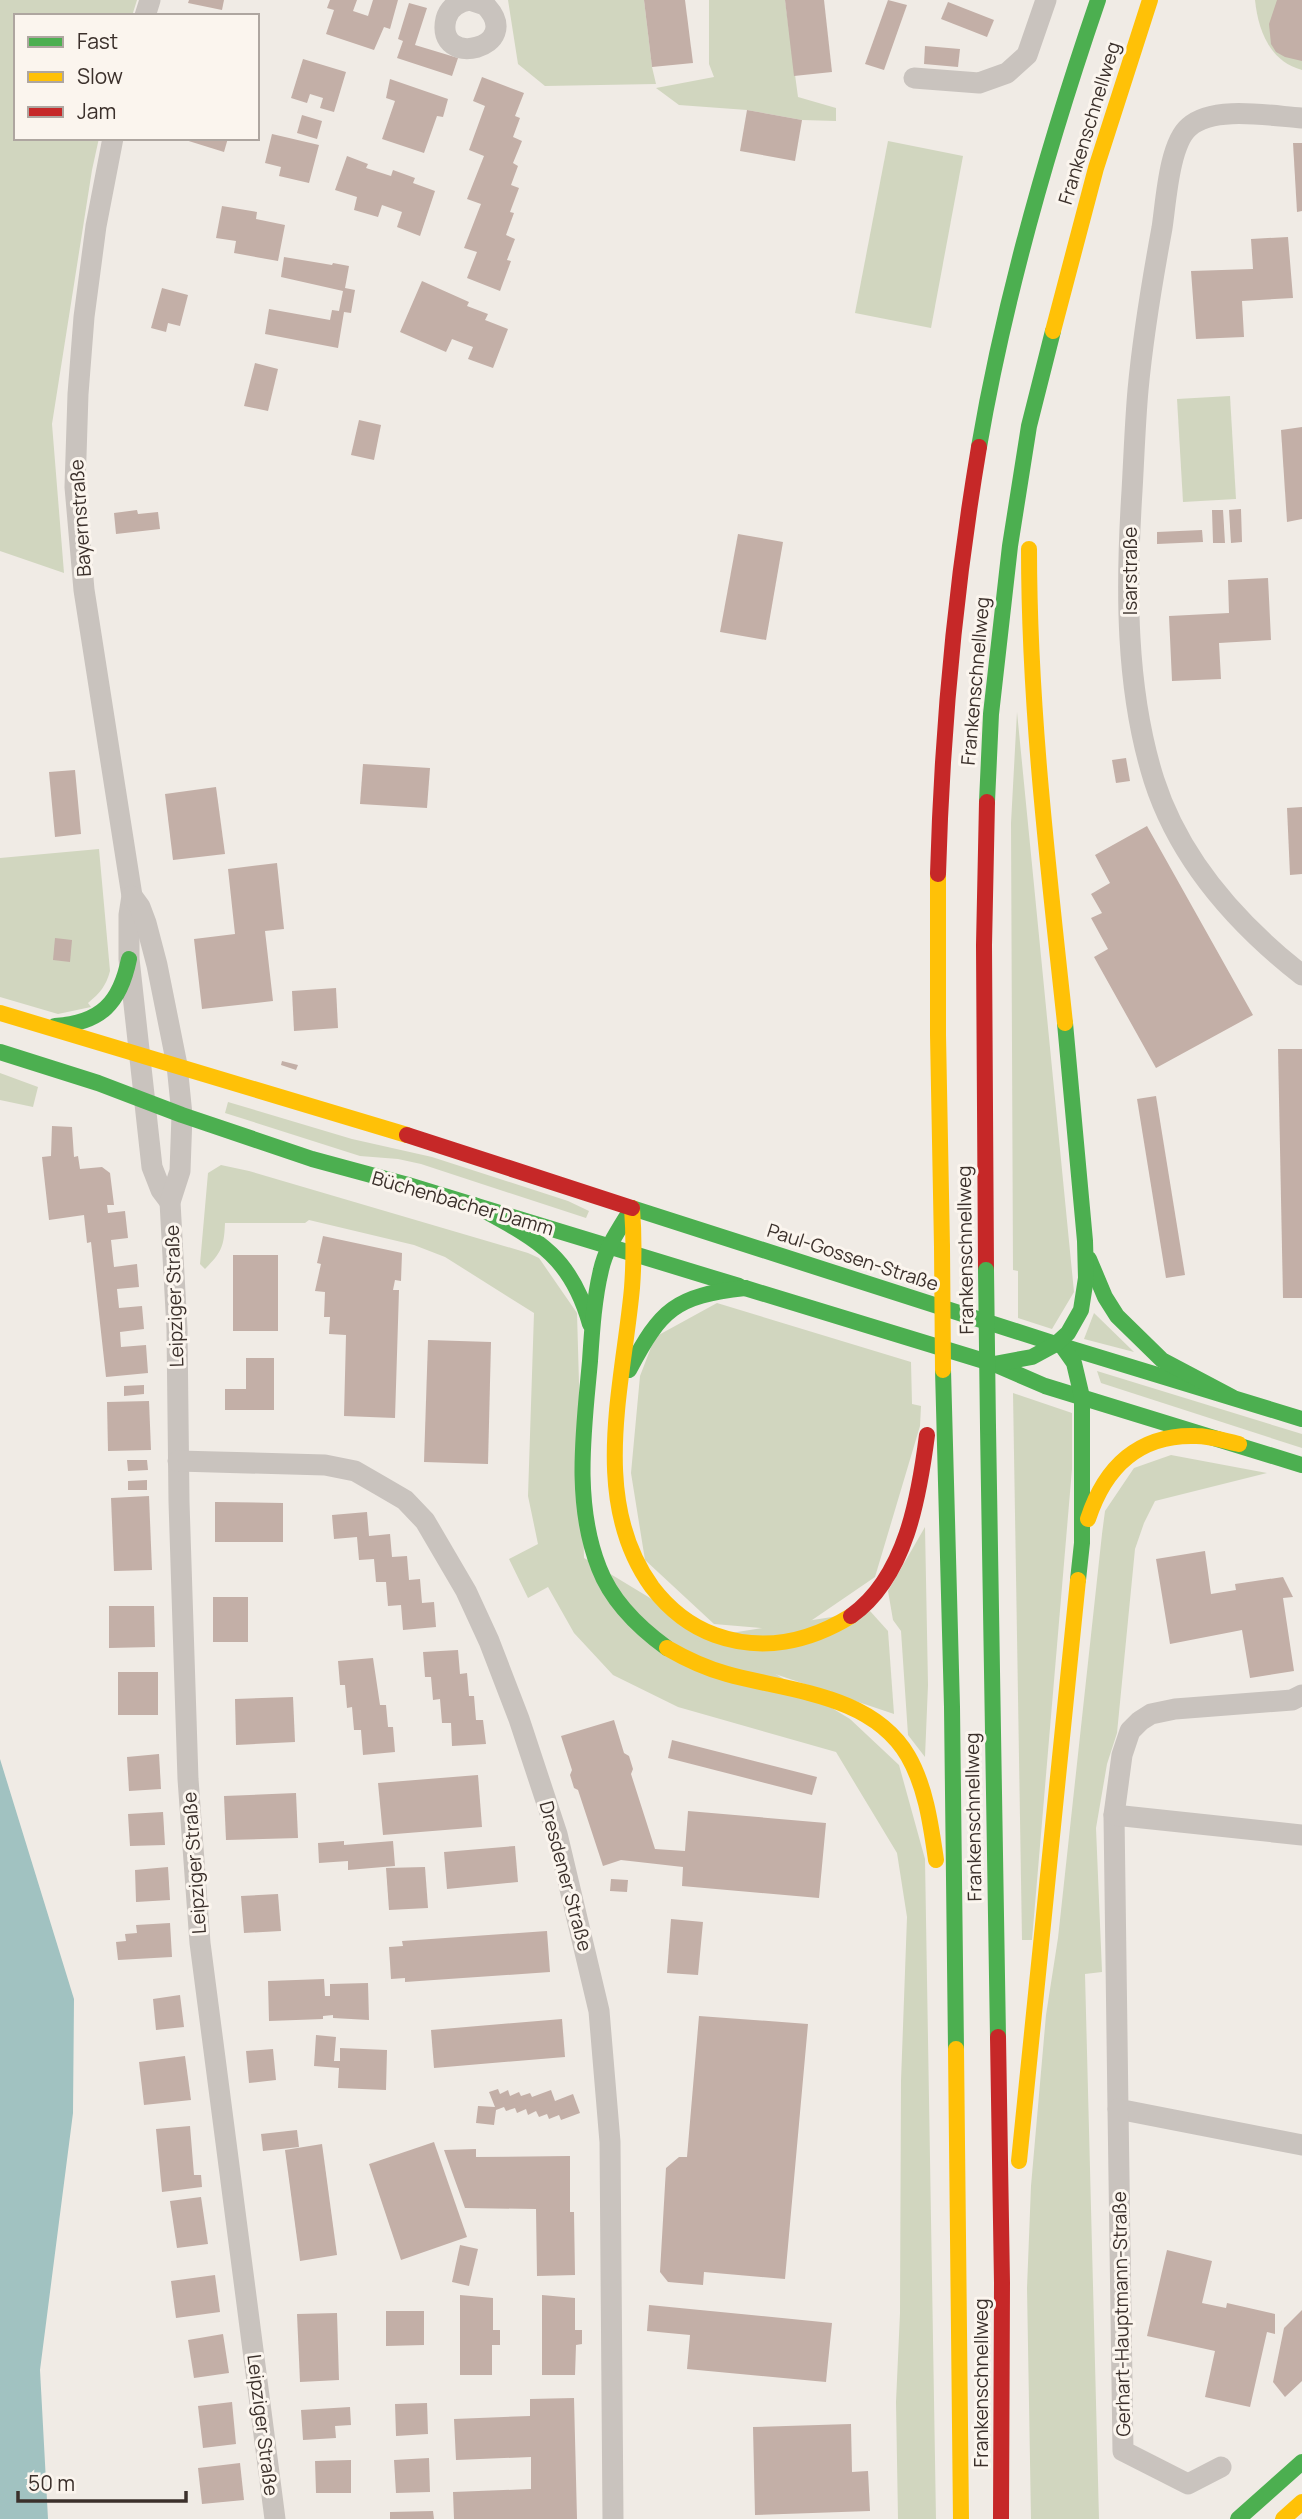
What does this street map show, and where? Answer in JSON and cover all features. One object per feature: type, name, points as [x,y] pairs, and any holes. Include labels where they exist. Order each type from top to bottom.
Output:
[{"type":"main road","name":"Frankenschnellweg","points":[[961,2519],[952,1707],[943,1370],[937,927],[939,847],[948,683],[963,554],[989,391],[1035,195],[1098,0]]},
{"type":"main road","name":"Frankenschnellweg","points":[[1001,2519],[1002,2283],[988,1427],[984,945],[991,714],[1010,546],[1029,426],[1096,168],[1150,0]]},
{"type":"main road","points":[[1051,402],[1055,325]]},
{"type":"main road","points":[[994,1364],[1032,1357],[1059,1345],[1082,1310],[1085,1297],[1085,1241],[1037,758],[1029,635],[1029,534]]},
{"type":"main road","points":[[33,1024],[75,1025],[99,1015],[110,1006],[122,989],[129,959]]},
{"type":"main road","points":[[0,1013],[428,1141],[632,1208]]},
{"type":"main road","name":"Büchenbacher Damm","points":[[0,1052],[98,1083],[182,1115],[347,1170],[408,1185],[745,1288]]},
{"type":"main road","points":[[474,1205],[544,1245],[559,1259],[582,1291],[592,1335]]},
{"type":"main road","points":[[632,1208],[609,1247],[601,1269],[592,1335],[582,1454],[586,1504],[599,1569],[635,1622],[662,1645],[691,1662],[725,1674],[802,1689],[844,1703],[878,1723],[905,1750],[920,1786],[930,1822],[955,1975]]},
{"type":"main road","points":[[632,1208],[634,1255],[616,1438],[621,1525],[634,1561],[656,1594],[685,1621],[722,1640],[765,1646],[800,1641],[833,1626],[859,1609],[884,1580],[902,1545],[917,1503],[928,1431],[943,1370]]},
{"type":"main road","name":"Paul-Gossen-Straße","points":[[632,1208],[1059,1345],[1302,1419]]},
{"type":"main road","points":[[1085,1241],[1096,1279],[1117,1316],[1163,1360],[1232,1397]]},
{"type":"main road","points":[[621,1387],[651,1328],[668,1310],[695,1294],[745,1288],[994,1364],[1045,1386],[1302,1465]]},
{"type":"main road","points":[[1002,2283],[1019,2166],[1082,1544],[1082,1397],[1074,1363],[1059,1345]]},
{"type":"main road","points":[[1082,1544],[1092,1506],[1103,1480],[1128,1455],[1157,1441],[1176,1437],[1193,1436],[1239,1444]]},
{"type":"main road","points":[[1238,2519],[1302,2462]]},
{"type":"main road","points":[[1283,2519],[1302,2502]]},
{"type":"street","points":[[914,78],[979,83],[1007,74],[1027,55],[1046,0]]},
{"type":"street","name":"Isarstraße","points":[[1302,118],[1219,114],[1195,122],[1186,129],[1179,142],[1170,176],[1138,390],[1128,558],[1129,617],[1142,727],[1154,778],[1173,824],[1214,892],[1258,940],[1302,975]]},
{"type":"street","name":"Bayernstraße","points":[[113,140],[96,226],[85,317],[78,394],[75,487],[84,590],[132,896],[129,959],[141,1056]]},
{"type":"street","name":"Bayernstraße","points":[[132,896],[140,907],[149,933],[177,1065]]},
{"type":"street","points":[[141,1056],[146,1102]]},
{"type":"street","points":[[177,1065],[182,1115]]},
{"type":"street","name":"Leipziger Straße","points":[[146,1102],[152,1167],[156,1180],[170,1202]]},
{"type":"street","name":"Leipziger Straße","points":[[182,1115],[180,1171],[170,1202],[177,1329],[178,1461],[188,1779],[200,1943],[275,2519]]},
{"type":"street","name":"Dresdener Straße","points":[[178,1461],[325,1465],[355,1471],[381,1486],[405,1500],[425,1521],[466,1591],[489,1641],[519,1719],[557,1834],[599,2011],[610,2142],[613,2519]]},
{"type":"street","name":"Gerhart-Hauptmann-Straße","points":[[1221,2467],[1188,2484],[1124,2451],[1114,1815],[1122,1755],[1130,1731],[1140,1721],[1151,1714],[1175,1710],[1292,1700],[1302,1695]]},
{"type":"street","points":[[1114,1815],[1302,1835]]},
{"type":"street","points":[[1118,2109],[1302,2146]]},
{"type":"green space","points":[[0,0],[137,0],[133,14],[14,14],[14,140],[99,140],[52,424],[64,573],[0,551]]},
{"type":"green space","points":[[508,0],[644,0],[656,84],[545,86],[518,64]]},
{"type":"green space","points":[[709,0],[785,0],[798,97],[836,108],[836,121],[802,120],[747,110],[679,105],[656,88],[714,77],[709,64]]},
{"type":"green space","points":[[1255,0],[1302,0],[1302,70],[1291,66],[1274,52],[1263,33]]},
{"type":"green space","points":[[888,141],[963,156],[931,328],[855,313]]},
{"type":"green space","points":[[1230,396],[1236,499],[1183,502],[1177,399]]},
{"type":"green space","points":[[1017,712],[1074,1292],[1052,1329],[1018,1318],[1018,1271],[1013,1270],[1011,823]]},
{"type":"green space","points":[[99,849],[110,971],[102,989],[88,1003],[91,1007],[58,1014],[0,997],[0,858]]},
{"type":"green space","points":[[0,1073],[38,1087],[33,1107],[0,1100]]},
{"type":"green space","points":[[228,1102],[352,1139],[432,1157],[568,1201],[589,1211],[586,1218],[421,1164],[360,1156],[225,1113]]},
{"type":"green space","points":[[221,1165],[249,1171],[539,1258],[577,1313],[584,1558],[850,1719],[899,1765],[925,1859],[936,2519],[898,2519],[896,2402],[900,2313],[901,2081],[907,1917],[897,1853],[836,1752],[678,1707],[613,1675],[574,1633],[548,1587],[528,1598],[509,1559],[538,1544],[528,1496],[534,1313],[445,1257],[414,1245],[309,1220],[305,1223],[225,1223],[221,1248],[205,1269],[200,1264],[208,1173]]},
{"type":"green space","points":[[717,1303],[911,1362],[912,1404],[921,1406],[920,1426],[875,1577],[796,1631],[714,1624],[645,1560],[631,1473],[640,1376],[655,1337]]},
{"type":"green space","points":[[1094,1313],[1134,1352],[1084,1339]]},
{"type":"green space","points":[[1097,1371],[1302,1434],[1302,1448],[1101,1383]]},
{"type":"green space","points":[[1013,1393],[1072,1413],[1072,1469],[1032,1940],[1022,1940]]},
{"type":"green space","points":[[1171,1455],[1267,1473],[1155,1501],[1135,1549],[1117,1733],[1107,1764],[1096,1828],[1102,1972],[1085,1974],[1099,2519],[1031,2519],[1027,2288],[1031,2186],[1046,2015],[1058,1938],[1105,1511],[1134,1468]]},
{"type":"green space","points":[[925,1527],[928,1685],[925,1757],[908,1735],[901,1631],[893,1620],[888,1591]]},
{"type":"green space","points":[[870,1611],[888,1631],[894,1714],[772,1673],[693,1639]]},
{"type":"water","points":[[0,1759],[74,1999],[73,2113],[40,2370],[48,2519],[0,2519]]},
{"type":"building","points":[[189,0],[224,0],[222,10],[188,3]]},
{"type":"building","points":[[330,0],[357,0],[353,11],[368,16],[373,0],[398,0],[390,29],[384,27],[374,50],[326,34],[334,10],[327,8]]},
{"type":"building","points":[[644,0],[685,0],[693,63],[652,67]]},
{"type":"building","points":[[785,0],[824,0],[832,72],[794,76]]},
{"type":"building","points":[[888,0],[907,5],[884,70],[865,64]]},
{"type":"building","points":[[1277,0],[1302,0],[1302,61],[1285,57],[1276,52],[1271,44],[1269,24]]},
{"type":"building","points":[[948,2],[994,20],[987,37],[941,19]]},
{"type":"building","points":[[409,3],[427,8],[415,45],[458,58],[452,76],[397,58],[403,41],[398,39]]},
{"type":"building","points":[[925,46],[960,49],[958,67],[924,64]]},
{"type":"building","points":[[303,59],[346,72],[334,112],[320,108],[323,98],[310,94],[307,103],[291,98]]},
{"type":"building","points":[[482,77],[524,93],[515,116],[520,118],[513,137],[522,141],[513,163],[518,166],[511,185],[519,188],[510,212],[514,213],[506,235],[515,239],[507,260],[511,261],[500,291],[467,278],[477,252],[464,248],[481,204],[467,199],[484,156],[469,150],[485,106],[473,101]]},
{"type":"building","points":[[390,79],[448,99],[443,117],[437,116],[424,153],[382,139],[395,101],[386,98]]},
{"type":"building","points":[[747,110],[802,120],[795,161],[740,151]]},
{"type":"building","points":[[302,115],[322,121],[317,139],[297,133]]},
{"type":"building","points":[[272,134],[319,145],[309,183],[279,176],[281,167],[265,163]]},
{"type":"building","points":[[185,140],[227,140],[224,152]]},
{"type":"building","points":[[1293,143],[1302,143],[1302,211],[1297,212]]},
{"type":"building","points":[[347,156],[368,164],[366,168],[391,176],[393,170],[415,178],[413,183],[435,191],[420,236],[397,227],[402,212],[382,205],[378,217],[354,210],[357,197],[335,190]]},
{"type":"building","points":[[222,206],[257,212],[256,219],[285,225],[278,261],[234,253],[236,241],[216,238]]},
{"type":"building","points":[[1288,237],[1293,298],[1242,301],[1244,337],[1196,339],[1191,271],[1253,269],[1251,239]]},
{"type":"building","points":[[284,257],[349,266],[345,288],[355,290],[351,313],[344,312],[338,348],[265,334],[269,309],[330,320],[332,310],[339,311],[343,291],[281,277]]},
{"type":"building","points":[[422,281],[469,302],[467,306],[488,314],[485,320],[508,329],[493,368],[468,359],[473,347],[452,339],[446,352],[400,332]]},
{"type":"building","points":[[162,288],[188,295],[180,326],[168,323],[166,332],[151,328]]},
{"type":"building","points":[[255,363],[278,369],[268,411],[244,406]]},
{"type":"building","points":[[359,420],[381,425],[374,460],[351,455]]},
{"type":"building","points":[[1302,427],[1302,519],[1287,522],[1281,430]]},
{"type":"building","points":[[1241,509],[1242,542],[1231,543],[1229,510]]},
{"type":"building","points":[[137,510],[138,514],[158,512],[160,529],[116,534],[114,513]]},
{"type":"building","points":[[1212,510],[1223,510],[1225,543],[1213,543]]},
{"type":"building","points":[[1202,530],[1203,542],[1157,544],[1157,532]]},
{"type":"building","points":[[738,534],[783,542],[766,640],[720,632]]},
{"type":"building","points":[[1268,578],[1271,640],[1219,643],[1221,679],[1172,681],[1169,616],[1229,613],[1228,580]]},
{"type":"building","points":[[1126,758],[1130,781],[1116,783],[1112,760]]},
{"type":"building","points":[[363,764],[430,768],[427,808],[360,804]]},
{"type":"building","points":[[75,770],[81,834],[55,837],[49,772]]},
{"type":"building","points":[[216,787],[225,854],[173,860],[165,794]]},
{"type":"building","points":[[1302,807],[1302,874],[1290,875],[1287,808]]},
{"type":"building","points":[[1147,826],[1253,1015],[1156,1068],[1094,957],[1108,949],[1091,918],[1102,913],[1091,894],[1110,883],[1095,855]]},
{"type":"building","points":[[277,863],[284,929],[265,931],[273,1001],[202,1009],[194,939],[235,934],[228,869]]},
{"type":"building","points":[[55,938],[72,940],[70,962],[53,960]]},
{"type":"building","points":[[336,988],[338,1028],[294,1031],[292,991]]},
{"type":"building","points":[[1278,1049],[1302,1049],[1302,1298],[1283,1298]]},
{"type":"building","points":[[282,1061],[298,1065],[296,1070],[281,1065]]},
{"type":"building","points":[[1156,1096],[1185,1275],[1166,1278],[1137,1099]]},
{"type":"building","points":[[52,1126],[72,1127],[74,1157],[78,1156],[80,1169],[102,1167],[110,1173],[114,1205],[107,1205],[108,1213],[125,1211],[128,1238],[111,1240],[114,1267],[137,1264],[139,1287],[117,1289],[119,1308],[142,1306],[144,1329],[120,1332],[121,1347],[146,1345],[148,1373],[106,1377],[91,1242],[87,1243],[84,1215],[49,1220],[42,1157],[51,1156]]},
{"type":"building","points":[[323,1236],[402,1253],[401,1281],[395,1280],[393,1290],[399,1290],[395,1418],[344,1416],[346,1335],[329,1334],[330,1317],[324,1317],[325,1292],[315,1291]]},
{"type":"building","points":[[233,1255],[278,1255],[278,1331],[233,1331]]},
{"type":"building","points":[[428,1340],[491,1342],[488,1464],[424,1462]]},
{"type":"building","points":[[246,1358],[274,1358],[274,1410],[225,1410],[225,1389],[246,1389]]},
{"type":"building","points":[[144,1385],[144,1394],[124,1396],[124,1386]]},
{"type":"building","points":[[149,1401],[151,1450],[108,1451],[107,1402]]},
{"type":"building","points":[[127,1460],[147,1460],[148,1470],[128,1471]]},
{"type":"building","points":[[147,1480],[147,1490],[128,1490],[128,1481]]},
{"type":"building","points":[[149,1496],[152,1570],[114,1571],[111,1498]]},
{"type":"building","points":[[215,1502],[283,1503],[283,1542],[215,1542]]},
{"type":"building","points":[[367,1512],[369,1536],[390,1534],[392,1557],[407,1556],[409,1580],[420,1579],[422,1603],[434,1602],[436,1627],[403,1630],[401,1605],[388,1606],[386,1582],[376,1582],[374,1559],[359,1560],[357,1537],[334,1539],[332,1515]]},
{"type":"building","points":[[1205,1551],[1211,1594],[1236,1590],[1235,1584],[1283,1577],[1293,1597],[1283,1598],[1294,1671],[1250,1678],[1242,1630],[1170,1644],[1156,1559]]},
{"type":"building","points":[[213,1597],[248,1597],[248,1642],[213,1642]]},
{"type":"building","points":[[109,1606],[154,1606],[155,1647],[109,1648]]},
{"type":"building","points":[[458,1650],[460,1674],[467,1673],[469,1696],[474,1696],[476,1720],[483,1720],[486,1744],[452,1746],[451,1723],[442,1723],[440,1699],[433,1700],[431,1677],[425,1677],[423,1652]]},
{"type":"building","points":[[373,1658],[380,1705],[386,1705],[388,1727],[393,1727],[395,1752],[363,1755],[361,1730],[354,1730],[352,1707],[347,1708],[345,1685],[340,1685],[338,1661]]},
{"type":"building","points":[[118,1672],[158,1672],[158,1715],[118,1715]]},
{"type":"building","points":[[293,1697],[295,1742],[236,1745],[235,1699]]},
{"type":"building","points":[[614,1720],[624,1753],[629,1756],[633,1769],[631,1774],[655,1849],[685,1851],[688,1811],[826,1823],[819,1898],[682,1886],[683,1867],[621,1860],[603,1866],[578,1790],[574,1788],[570,1775],[572,1770],[561,1736]]},
{"type":"building","points":[[672,1740],[817,1777],[812,1795],[668,1758]]},
{"type":"building","points":[[159,1754],[161,1789],[129,1791],[127,1757]]},
{"type":"building","points":[[478,1775],[482,1827],[383,1835],[378,1783]]},
{"type":"building","points":[[296,1793],[298,1838],[226,1840],[224,1796]]},
{"type":"building","points":[[163,1812],[165,1845],[130,1846],[128,1814]]},
{"type":"building","points":[[344,1841],[344,1845],[393,1841],[395,1866],[348,1870],[348,1861],[319,1863],[318,1843]]},
{"type":"building","points":[[515,1846],[518,1882],[447,1889],[444,1852]]},
{"type":"building","points":[[168,1867],[170,1900],[136,1902],[135,1870]]},
{"type":"building","points":[[425,1867],[428,1908],[389,1910],[386,1868]]},
{"type":"building","points":[[611,1879],[628,1880],[627,1892],[610,1891]]},
{"type":"building","points":[[278,1894],[281,1931],[244,1933],[241,1896]]},
{"type":"building","points":[[671,1919],[703,1922],[698,1975],[667,1973]]},
{"type":"building","points":[[170,1923],[172,1957],[118,1960],[116,1942],[126,1941],[125,1934],[137,1933],[136,1925]]},
{"type":"building","points":[[547,1931],[550,1972],[405,1982],[405,1978],[391,1979],[389,1947],[403,1946],[402,1941]]},
{"type":"building","points":[[324,1979],[325,1996],[330,1996],[330,1984],[368,1983],[369,2020],[333,2018],[333,2015],[323,2016],[323,2019],[269,2021],[268,1981]]},
{"type":"building","points":[[180,1995],[184,2027],[156,2030],[153,1999]]},
{"type":"building","points":[[699,2016],[808,2024],[785,2279],[704,2272],[703,2285],[668,2282],[660,2272],[666,2168],[679,2157],[687,2157]]},
{"type":"building","points":[[562,2019],[565,2057],[434,2068],[431,2030]]},
{"type":"building","points":[[316,2035],[336,2037],[334,2061],[340,2061],[340,2048],[387,2050],[386,2090],[338,2088],[339,2068],[314,2066]]},
{"type":"building","points":[[273,2049],[276,2080],[249,2083],[246,2051]]},
{"type":"building","points":[[185,2056],[191,2100],[144,2105],[139,2062]]},
{"type":"building","points":[[498,2089],[500,2094],[508,2090],[510,2096],[519,2092],[521,2096],[530,2093],[532,2097],[551,2090],[555,2101],[573,2094],[580,2113],[561,2120],[559,2115],[549,2119],[547,2114],[539,2117],[536,2111],[528,2115],[526,2109],[517,2113],[515,2108],[506,2111],[504,2107],[496,2110],[494,2125],[476,2123],[478,2106],[495,2107],[489,2092]]},
{"type":"building","points":[[190,2126],[194,2175],[201,2175],[202,2187],[162,2192],[156,2129]]},
{"type":"building","points":[[297,2130],[299,2147],[263,2151],[261,2134]]},
{"type":"building","points":[[434,2142],[467,2237],[401,2260],[369,2164]]},
{"type":"building","points":[[322,2144],[337,2255],[300,2261],[285,2150]]},
{"type":"building","points":[[476,2149],[476,2157],[570,2156],[570,2212],[574,2212],[575,2275],[537,2276],[536,2209],[465,2208],[444,2150]]},
{"type":"building","points":[[201,2197],[208,2244],[177,2248],[170,2201]]},
{"type":"building","points":[[460,2245],[478,2249],[469,2286],[452,2282]]},
{"type":"building","points":[[1167,2250],[1212,2261],[1202,2303],[1226,2308],[1227,2303],[1275,2314],[1275,2334],[1267,2332],[1250,2407],[1205,2397],[1215,2351],[1147,2336]]},
{"type":"building","points":[[215,2275],[220,2312],[176,2318],[171,2281]]},
{"type":"building","points":[[460,2295],[493,2298],[493,2330],[500,2330],[500,2345],[492,2345],[492,2375],[460,2375]]},
{"type":"building","points":[[542,2295],[575,2298],[575,2330],[582,2330],[582,2344],[576,2345],[575,2375],[542,2375]]},
{"type":"building","points":[[649,2305],[832,2323],[826,2382],[687,2369],[690,2335],[647,2331]]},
{"type":"building","points":[[1302,2310],[1302,2381],[1285,2397],[1273,2382],[1284,2328]]},
{"type":"building","points":[[386,2311],[424,2311],[424,2345],[386,2346]]},
{"type":"building","points":[[337,2313],[339,2380],[300,2382],[297,2314]]},
{"type":"building","points":[[223,2334],[229,2373],[194,2378],[188,2340]]},
{"type":"building","points":[[574,2398],[577,2519],[454,2519],[453,2492],[531,2489],[531,2457],[456,2460],[454,2419],[530,2416],[530,2399]]},
{"type":"building","points":[[232,2402],[236,2444],[203,2448],[198,2406]]},
{"type":"building","points":[[427,2403],[428,2434],[396,2436],[395,2404]]},
{"type":"building","points":[[350,2407],[351,2425],[335,2426],[336,2438],[303,2440],[301,2410]]},
{"type":"building","points":[[851,2424],[852,2472],[868,2471],[870,2511],[755,2515],[753,2427]]},
{"type":"building","points":[[429,2458],[430,2492],[396,2493],[394,2460]]},
{"type":"building","points":[[351,2460],[351,2493],[316,2493],[315,2461]]},
{"type":"building","points":[[240,2463],[244,2500],[202,2504],[198,2468]]},
{"type":"building","points":[[433,2511],[434,2519],[390,2519],[390,2512]]},
{"type":"traffic: fast","points":[[979,447],[1015,277],[1062,110],[1098,0]]},
{"type":"traffic: fast","points":[[987,802],[991,714],[1010,546],[1029,426],[1053,331]]},
{"type":"traffic: fast","points":[[55,1026],[85,1020],[106,1008],[120,988],[129,959]]},
{"type":"traffic: fast","points":[[994,1364],[1032,1357],[1056,1344],[1068,1333],[1081,1310],[1086,1278],[1085,1241],[1065,1023]]},
{"type":"traffic: fast","points":[[0,1052],[98,1083],[312,1159],[408,1185],[739,1286]]},
{"type":"traffic: fast","points":[[474,1205],[532,1238],[547,1250],[572,1280],[590,1324]]},
{"type":"traffic: fast","points":[[632,1208],[1056,1344],[1302,1419]]},
{"type":"traffic: fast","points":[[632,1208],[606,1253],[597,1292],[583,1439],[583,1491],[591,1543],[604,1580],[627,1613],[667,1648]]},
{"type":"traffic: fast","points":[[1089,1259],[1105,1297],[1117,1316],[1162,1360],[1232,1397]]},
{"type":"traffic: fast","points":[[986,1270],[988,1427]]},
{"type":"traffic: fast","points":[[745,1288],[994,1364],[1045,1386],[1302,1465]]},
{"type":"traffic: fast","points":[[629,1370],[661,1319],[673,1309],[702,1296],[745,1288]]},
{"type":"traffic: fast","points":[[1062,1346],[1074,1363],[1082,1397],[1082,1543],[1078,1580]]},
{"type":"traffic: fast","points":[[943,1370],[952,1707],[956,2049]]},
{"type":"traffic: fast","points":[[988,1427],[998,2037]]},
{"type":"traffic: fast","points":[[1238,2519],[1302,2462]]},
{"type":"traffic: slow","points":[[1053,331],[1096,168],[1150,0]]},
{"type":"traffic: slow","points":[[1029,549],[1036,727],[1065,1023]]},
{"type":"traffic: slow","points":[[938,874],[942,1247]]},
{"type":"traffic: slow","points":[[0,1013],[407,1135]]},
{"type":"traffic: slow","points":[[632,1208],[632,1288],[615,1442],[621,1517],[633,1553],[652,1587],[665,1602],[697,1627],[715,1635],[750,1643],[785,1642],[819,1632],[851,1616]]},
{"type":"traffic: slow","points":[[942,1247],[943,1370]]},
{"type":"traffic: slow","points":[[1088,1519],[1095,1500],[1115,1469],[1141,1448],[1157,1441],[1196,1436],[1239,1444]]},
{"type":"traffic: slow","points":[[1019,2161],[1078,1580]]},
{"type":"traffic: slow","points":[[667,1648],[711,1669],[827,1698],[873,1719],[892,1735],[914,1768],[927,1807],[936,1860]]},
{"type":"traffic: slow","points":[[956,2049],[961,2519]]},
{"type":"traffic: slow","points":[[1283,2519],[1302,2502]]},
{"type":"traffic: jam","points":[[938,874],[951,660],[979,447]]},
{"type":"traffic: jam","points":[[986,1270],[984,945],[987,802]]},
{"type":"traffic: jam","points":[[407,1135],[632,1208]]},
{"type":"traffic: jam","points":[[851,1616],[870,1600],[897,1558],[914,1509],[927,1435]]},
{"type":"traffic: jam","points":[[998,2037],[1002,2283],[1001,2519]]}]
